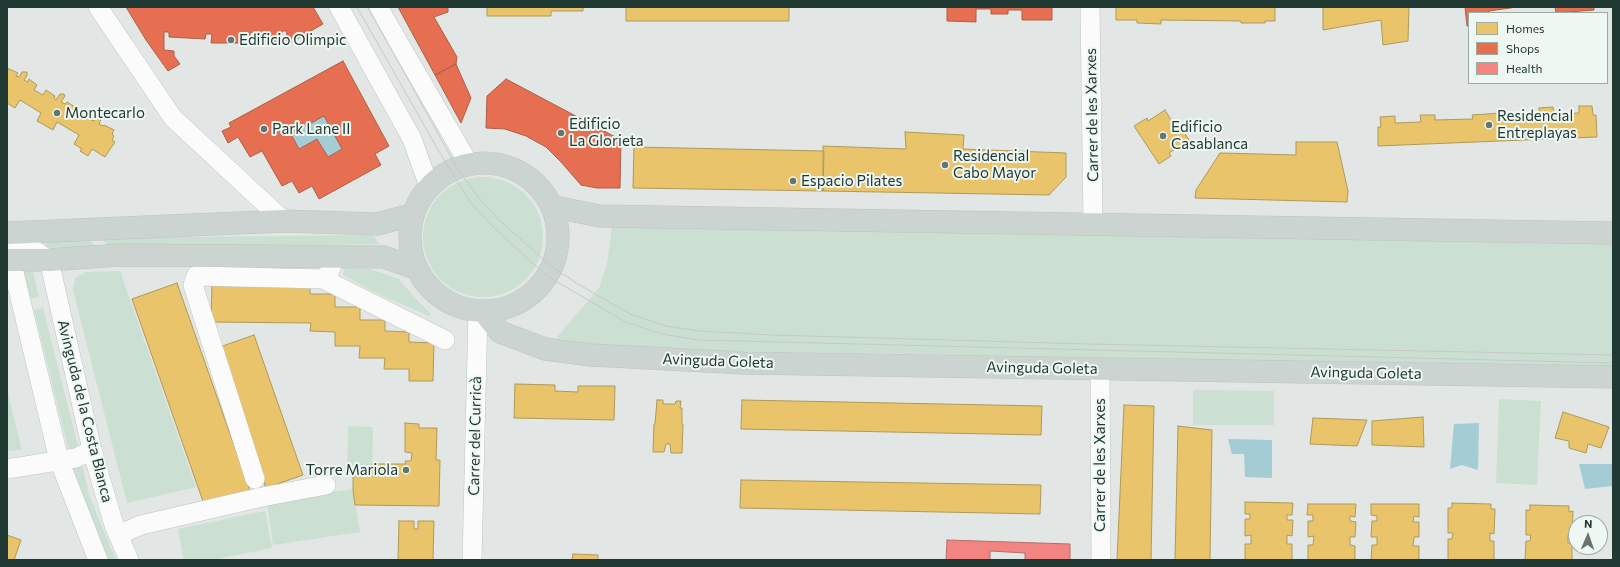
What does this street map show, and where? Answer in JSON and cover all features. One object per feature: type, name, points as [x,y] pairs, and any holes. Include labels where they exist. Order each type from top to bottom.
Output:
[{"type":"main road","points":[[490,163],[514,170],[546,193],[554,207],[560,229],[557,249],[547,276],[537,289],[512,306],[481,312],[455,306],[434,293],[415,268],[409,242],[412,215],[420,198],[429,186],[450,170],[469,164],[490,163]]},
{"type":"main road","points":[[554,207],[600,216],[1093,223],[1613,233]]},
{"type":"main road","points":[[7,233],[284,221],[377,224],[412,215]]},
{"type":"main road","name":"Avinguda de la Costa Blanca","points":[[8,253],[49,260]]},
{"type":"main road","points":[[49,260],[120,255],[384,257],[415,268]]},
{"type":"main road","name":"Avinguda Goleta","points":[[481,312],[500,332],[545,349],[591,355],[743,363],[1613,377]]},
{"type":"street","points":[[98,7],[173,118],[284,221]]},
{"type":"street","points":[[339,7],[412,139],[429,186]]},
{"type":"street","points":[[378,7],[469,164]]},
{"type":"street","name":"Carrer de les Xarxes","points":[[1090,7],[1093,223]]},
{"type":"street","name":"Avinguda de la Costa Blanca","points":[[8,253],[58,460],[98,560]]},
{"type":"street","points":[[323,279],[329,273],[335,257]]},
{"type":"street","name":"Avinguda de la Costa Blanca","points":[[49,260],[92,450],[118,535],[129,560]]},
{"type":"street","points":[[255,479],[193,285],[196,276],[323,279],[445,340]]},
{"type":"street","name":"Carrer del Curricà","points":[[472,560],[481,312]]},
{"type":"street","name":"Carrer de les Xarxes","points":[[1100,369],[1101,560]]},
{"type":"street","points":[[7,469],[76,458],[92,450]]},
{"type":"street","points":[[118,535],[141,525],[262,497],[326,486]]},
{"type":"green space","points":[[483,177],[506,181],[526,194],[539,214],[543,237],[539,260],[526,280],[506,293],[483,297],[460,293],[440,280],[427,260],[423,237],[427,214],[440,194],[460,181]]},
{"type":"green space","points":[[636,225],[1613,240],[1613,366],[614,349],[556,338],[599,288],[607,264],[612,227]]},
{"type":"green space","points":[[373,235],[379,244],[111,248],[100,238]]},
{"type":"green space","points":[[88,238],[96,247],[48,249],[45,246],[48,240]]},
{"type":"green space","points":[[21,268],[32,268],[39,297],[30,299]]},
{"type":"green space","points":[[344,268],[370,269],[399,279],[431,314],[429,316],[380,295],[343,275]]},
{"type":"green space","points":[[120,271],[196,487],[127,503],[73,290],[75,278],[87,272]]},
{"type":"green space","points":[[43,308],[79,450],[70,456],[34,310]]},
{"type":"green space","points":[[7,389],[22,450],[7,451]]},
{"type":"green space","points":[[1193,390],[1274,391],[1274,425],[1193,425]]},
{"type":"green space","points":[[1499,399],[1541,401],[1537,485],[1496,483]]},
{"type":"green space","points":[[348,426],[373,427],[372,476],[347,476]]},
{"type":"green space","points":[[82,464],[89,495],[116,560],[106,560],[80,497],[72,467]]},
{"type":"green space","points":[[353,489],[360,532],[273,545],[267,502]]},
{"type":"green space","points":[[265,511],[272,548],[212,560],[184,560],[178,529]]},
{"type":"water","points":[[324,116],[342,149],[328,157],[317,139],[299,149],[291,134]]},
{"type":"water","points":[[1479,423],[1478,470],[1462,465],[1450,469],[1454,424]]},
{"type":"water","points":[[1228,439],[1272,440],[1272,478],[1245,477],[1244,454],[1232,454]]},
{"type":"water","points":[[1579,464],[1613,464],[1613,486],[1585,489]]},
{"type":"building: Homes","points":[[487,7],[583,7],[583,11],[551,11],[551,16],[487,16]]},
{"type":"building: Homes","points":[[626,7],[789,7],[789,21],[626,21]]},
{"type":"building: Homes","points":[[1116,7],[1275,7],[1275,21],[1265,21],[1265,23],[1241,23],[1241,21],[1161,20],[1161,24],[1137,23],[1137,20],[1116,20]]},
{"type":"building: Homes","points":[[1323,7],[1409,7],[1408,41],[1383,45],[1381,20],[1323,30]]},
{"type":"building: Homes","name":"Montecarlo","points":[[7,68],[18,73],[16,76],[19,77],[22,72],[27,72],[27,76],[24,80],[28,82],[29,79],[37,85],[34,90],[43,95],[46,90],[55,96],[54,98],[56,100],[60,94],[64,94],[65,96],[61,102],[65,104],[67,102],[75,107],[72,112],[80,118],[84,112],[92,117],[91,120],[94,121],[99,116],[102,117],[99,124],[114,130],[112,140],[115,142],[105,157],[92,149],[88,156],[80,151],[82,149],[74,144],[79,135],[57,122],[53,130],[37,121],[41,113],[20,100],[15,108],[7,103]]},
{"type":"building: Homes","name":"Residencial Entreplayas","points":[[1579,106],[1592,106],[1593,115],[1596,115],[1597,137],[1378,146],[1378,127],[1381,127],[1380,117],[1395,116],[1395,123],[1421,122],[1420,115],[1435,115],[1435,120],[1473,119],[1472,115],[1501,113],[1501,116],[1539,115],[1539,108],[1553,107],[1554,114],[1579,113]]},
{"type":"building: Homes","name":"Edificio Casablanca","points":[[1165,110],[1173,123],[1171,124],[1175,131],[1181,127],[1189,140],[1169,153],[1171,156],[1159,164],[1134,126],[1147,118],[1148,121]]},
{"type":"building: Homes","name":"Residencial Cabo Mayor","points":[[905,132],[964,135],[963,149],[1066,153],[1066,177],[1049,195],[823,191],[823,146],[906,149]]},
{"type":"building: Homes","points":[[1296,142],[1337,142],[1348,191],[1347,202],[1195,198],[1196,190],[1220,153],[1296,155]]},
{"type":"building: Homes","points":[[634,147],[824,151],[823,191],[633,188]]},
{"type":"building: Homes","points":[[177,283],[250,491],[205,507],[132,299]]},
{"type":"building: Homes","points":[[212,284],[310,286],[310,294],[335,294],[335,307],[360,307],[360,320],[385,320],[385,331],[409,332],[409,342],[434,343],[433,381],[409,381],[409,369],[384,369],[385,358],[359,358],[360,346],[335,346],[335,332],[310,331],[311,323],[211,322]]},
{"type":"building: Homes","points":[[254,335],[303,475],[266,488],[217,348]]},
{"type":"building: Homes","points":[[515,384],[555,385],[555,391],[578,392],[578,386],[615,386],[614,420],[514,418]]},
{"type":"building: Homes","points":[[657,400],[663,400],[663,404],[675,404],[676,401],[681,401],[680,408],[682,408],[683,424],[682,453],[671,453],[670,444],[666,444],[664,452],[653,452]]},
{"type":"building: Homes","points":[[742,400],[1042,406],[1041,435],[741,429]]},
{"type":"building: Homes","points":[[1124,405],[1154,406],[1151,560],[1117,560]]},
{"type":"building: Homes","points":[[1563,412],[1609,427],[1601,448],[1588,444],[1586,453],[1569,448],[1569,441],[1555,438]]},
{"type":"building: Homes","points":[[1423,417],[1424,447],[1372,445],[1372,421]]},
{"type":"building: Homes","points":[[1313,418],[1367,420],[1357,446],[1310,444]]},
{"type":"building: Homes","name":"Torre Mariola","points":[[405,423],[419,424],[419,428],[437,428],[436,460],[440,460],[439,506],[355,505],[353,476],[372,476],[372,464],[406,464],[405,461],[411,461],[412,453],[405,452]]},
{"type":"building: Homes","points":[[1178,426],[1212,430],[1210,560],[1175,560]]},
{"type":"building: Homes","points":[[741,480],[1041,485],[1040,514],[740,508]]},
{"type":"building: Homes","points":[[1245,502],[1293,503],[1292,515],[1287,515],[1287,520],[1293,520],[1292,536],[1287,535],[1287,544],[1292,544],[1292,560],[1245,560],[1245,544],[1251,544],[1251,535],[1245,536],[1245,519],[1250,519],[1250,514],[1245,514]]},
{"type":"building: Homes","points":[[1452,503],[1491,504],[1491,509],[1495,509],[1494,534],[1490,533],[1490,541],[1494,541],[1494,560],[1448,560],[1448,539],[1452,539],[1453,533],[1448,533],[1448,508],[1452,508]]},
{"type":"building: Homes","points":[[1308,504],[1356,504],[1355,517],[1350,516],[1350,521],[1356,522],[1355,537],[1350,537],[1350,545],[1355,546],[1355,560],[1308,560],[1308,545],[1313,545],[1314,536],[1308,537],[1308,521],[1313,521],[1313,515],[1307,515]]},
{"type":"building: Homes","points":[[1371,504],[1419,504],[1419,517],[1414,516],[1413,522],[1419,522],[1419,537],[1414,537],[1413,546],[1419,546],[1419,560],[1371,560],[1372,545],[1377,545],[1377,537],[1371,537],[1372,521],[1377,521],[1377,516],[1371,515]]},
{"type":"building: Homes","points":[[1530,505],[1569,506],[1569,512],[1573,511],[1573,515],[1568,515],[1568,555],[1572,555],[1572,560],[1525,560],[1526,541],[1530,541],[1531,535],[1526,535],[1526,510],[1530,510]]},
{"type":"building: Homes","points":[[399,521],[414,521],[414,529],[418,529],[418,521],[434,521],[433,560],[398,560]]},
{"type":"building: Homes","points":[[7,535],[21,540],[14,560],[7,560]]},
{"type":"building: Homes","points":[[573,554],[598,555],[598,560],[572,560]]},
{"type":"building: Shops","name":"Edificio Olimpic","points":[[126,7],[313,7],[323,24],[290,43],[286,42],[287,31],[282,31],[281,43],[255,44],[255,33],[250,32],[250,43],[211,43],[212,34],[206,34],[205,39],[169,37],[169,32],[164,32],[164,50],[174,51],[174,56],[180,64],[168,71],[146,40]]},
{"type":"building: Shops","points":[[398,7],[448,7],[448,12],[434,17],[457,57],[456,64],[435,75]]},
{"type":"building: Shops","points":[[947,7],[1052,7],[1052,20],[1022,20],[1022,10],[1008,10],[1008,14],[991,14],[991,9],[976,9],[976,22],[947,21]]},
{"type":"building: Shops","points":[[1465,7],[1517,7],[1489,12],[1468,12],[1467,26]]},
{"type":"building: Shops","points":[[1555,7],[1594,7],[1594,10],[1556,12]]},
{"type":"building: Shops","name":"Park Lane II","points":[[343,61],[389,146],[375,154],[381,165],[319,199],[312,186],[299,193],[292,181],[282,186],[262,151],[250,157],[238,137],[228,143],[222,131],[231,127],[229,123]],"holes":[[[324,116],[342,149],[328,157],[317,139],[299,149],[291,134]]]},
{"type":"building: Shops","points":[[456,64],[471,98],[461,123],[435,75]]},
{"type":"building: Shops","name":"Edificio La Glorieta","points":[[506,79],[621,140],[620,188],[597,188],[581,185],[546,147],[526,136],[505,129],[486,128],[487,96]]},
{"type":"building: Health","points":[[947,540],[1070,544],[1070,560],[1025,560],[1025,553],[990,551],[990,560],[946,560]]},
{"type":"tram line","points":[[357,7],[437,148],[470,202],[493,227],[547,276],[626,322],[662,334],[699,340],[1613,363]]},
{"type":"tram line","points":[[368,7],[457,168],[478,197],[498,219],[551,266],[578,284],[630,314],[665,326],[700,331],[773,335],[1088,344],[1613,355]]},
{"type":"place","name":"Edificio Olimpic","points":[[231,40]]},
{"type":"place","name":"Montecarlo","points":[[57,113]]},
{"type":"place","name":"Residencial Entreplayas","points":[[1489,125]]},
{"type":"place","name":"Park Lane II","points":[[264,129]]},
{"type":"place","name":"Edificio La Glorieta","points":[[561,133]]},
{"type":"place","name":"Edificio Casablanca","points":[[1163,136]]},
{"type":"place","name":"Residencial Cabo Mayor","points":[[945,165]]},
{"type":"place","name":"Espacio Pilates","points":[[793,181]]},
{"type":"place","name":"Torre Mariola","points":[[406,470]]}]
